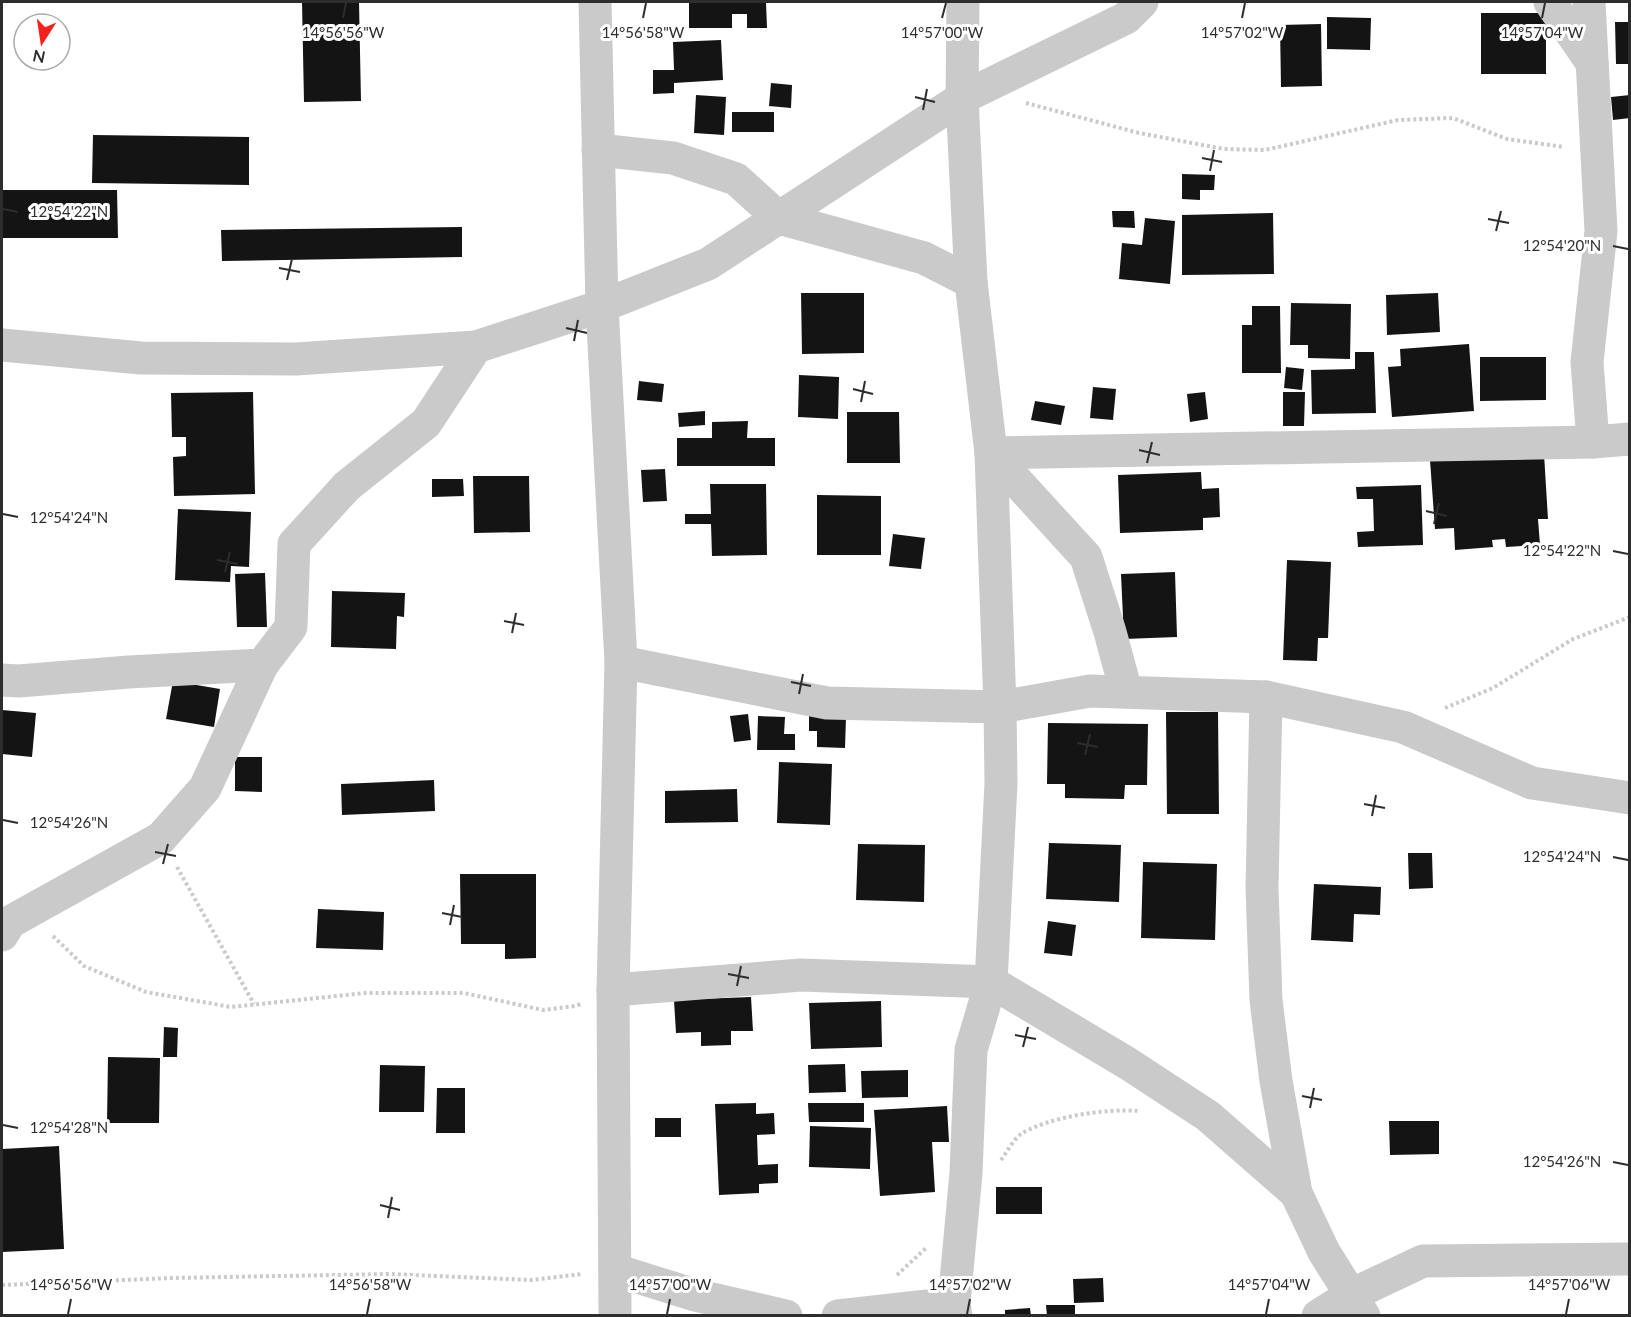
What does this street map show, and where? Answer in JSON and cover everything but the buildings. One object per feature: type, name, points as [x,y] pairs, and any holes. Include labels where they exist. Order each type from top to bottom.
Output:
[{"type":"street","points":[[595,2],[602,306],[621,662],[613,990],[615,1316]]},
{"type":"street","points":[[838,1316],[955,1309],[966,1173],[971,1050],[990,982],[1001,783],[1000,707],[991,453],[971,282],[969,94],[963,2]]},
{"type":"street","points":[[2,345],[153,358],[296,359],[476,347],[602,306],[708,264],[969,94],[1126,18],[1142,2]]},
{"type":"street","points":[[1550,2],[1592,63]]},
{"type":"street","points":[[1589,2],[1601,231],[1587,362],[1593,442]]},
{"type":"street","points":[[598,150],[673,158],[736,179],[778,218],[924,258],[971,282]]},
{"type":"street","points":[[2,935],[10,922],[161,838],[205,788],[262,664],[291,627],[294,544],[347,486],[426,423],[476,347]]},
{"type":"street","points":[[991,453],[1593,442],[1629,439]]},
{"type":"street","points":[[991,453],[1086,557],[1126,691]]},
{"type":"street","points":[[621,662],[826,703],[1000,707],[1090,690],[1266,697],[1403,727],[1532,783],[1629,798]]},
{"type":"street","points":[[2,680],[19,681],[262,664]]},
{"type":"street","points":[[1266,697],[1262,888],[1266,999],[1276,1081],[1296,1193],[1324,1252],[1358,1305]]},
{"type":"street","points":[[613,990],[801,975],[990,982],[1127,1063],[1208,1116],[1296,1193]]},
{"type":"street","points":[[1318,1316],[1358,1305],[1423,1260],[1629,1259]]},
{"type":"street","points":[[615,1270],[695,1295],[786,1316]]},
{"type":"path","points":[[969,94],[1139,134],[1224,149],[1265,150],[1398,120],[1453,118],[1507,139],[1597,152]]},
{"type":"path","points":[[1403,727],[1493,688],[1573,639],[1629,617]]},
{"type":"path","points":[[161,838],[254,1004]]},
{"type":"path","points":[[28,912],[84,966],[146,992],[231,1006],[365,993],[464,993],[543,1010],[575,1006],[613,990]]},
{"type":"path","points":[[998,1164],[1019,1135],[1053,1120],[1121,1110],[1143,1111]]},
{"type":"path","points":[[894,1277],[962,1211]]},
{"type":"path","points":[[2,1285],[171,1278],[389,1274],[532,1280],[615,1270]]}]
